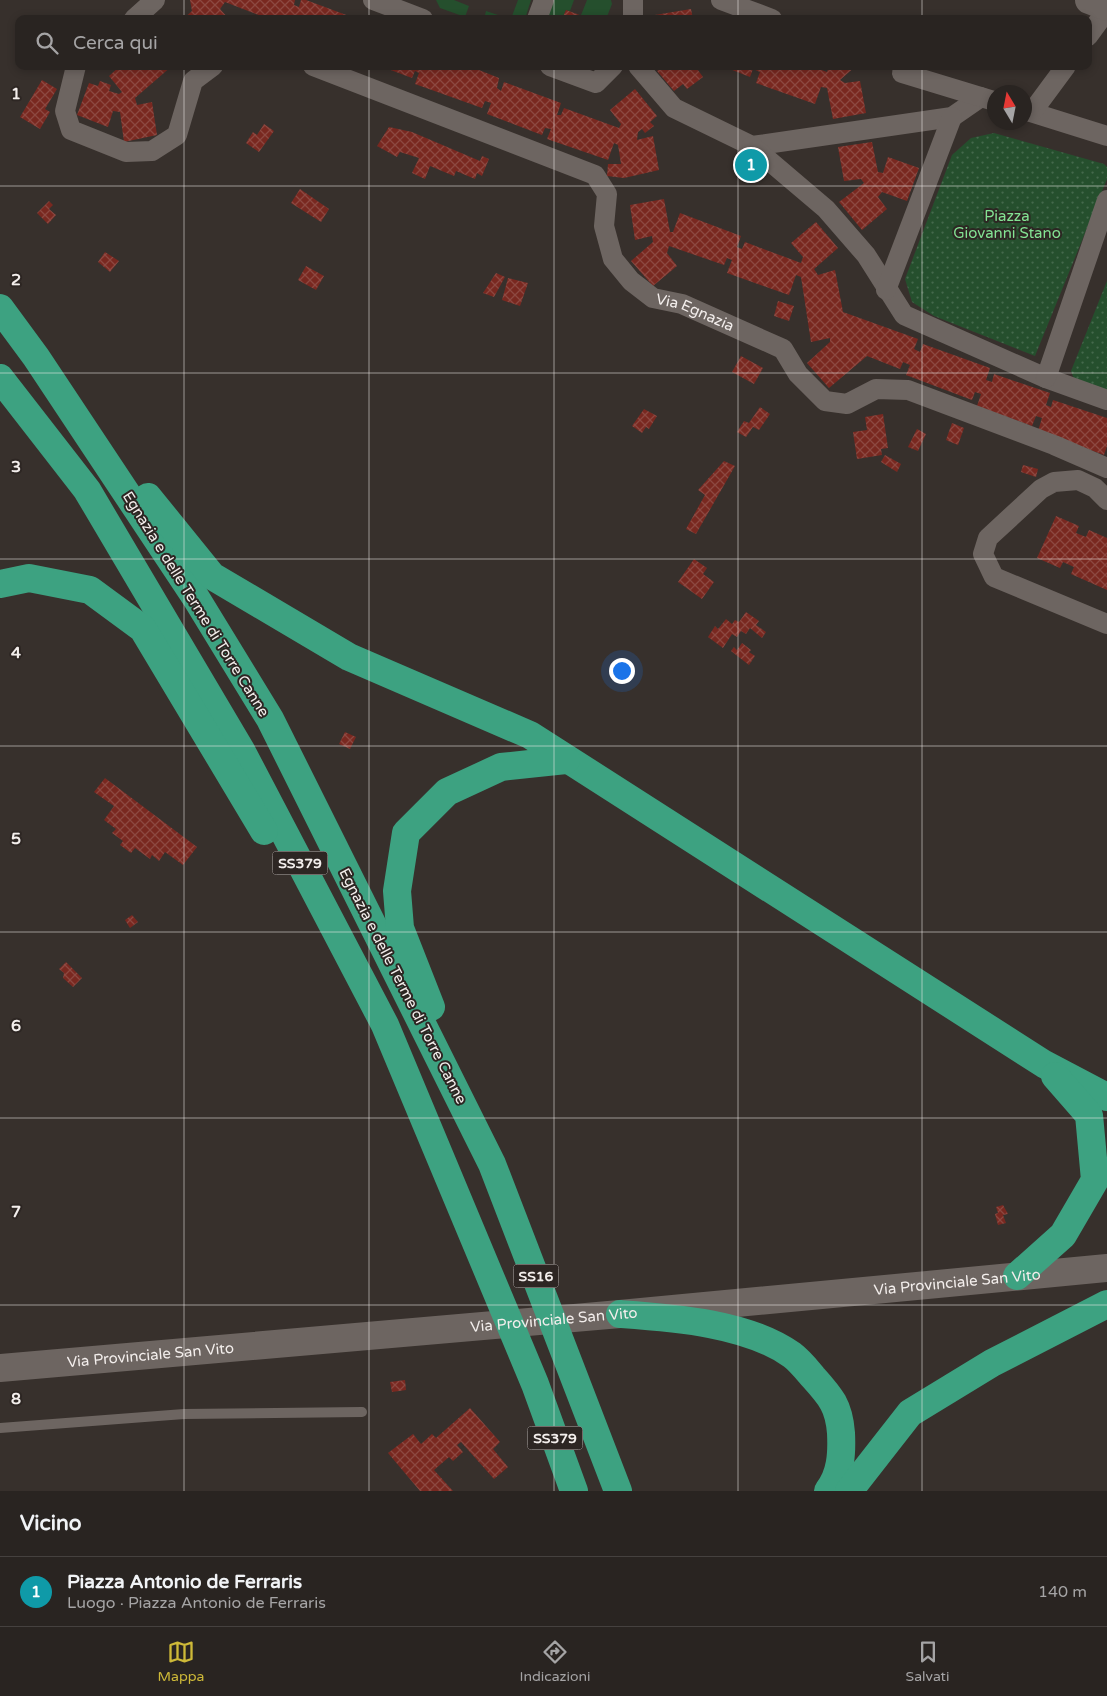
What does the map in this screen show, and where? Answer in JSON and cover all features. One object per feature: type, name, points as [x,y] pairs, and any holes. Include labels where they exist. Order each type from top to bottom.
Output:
[{"type":"highway","name":"Egnazia e delle Terme di Torre Canne","points":[[0,308],[36,357],[196,598],[270,720],[492,1164],[618,1491]]},
{"type":"highway","points":[[36,357],[212,576],[349,657],[530,735],[566,760],[1044,1064],[1107,1096]]},
{"type":"highway","name":"SS379","points":[[0,378],[87,490],[242,752],[385,1025],[535,1384],[574,1491]]},
{"type":"highway","points":[[0,584],[29,578],[90,590],[143,629],[284,864],[310,883]]},
{"type":"highway","points":[[492,1164],[400,928],[397,891],[406,833],[447,792],[492,771],[501,767],[566,760]]},
{"type":"highway","points":[[1017,1276],[1064,1235],[1095,1180],[1089,1116],[1044,1064]]},
{"type":"highway","points":[[849,1491],[910,1413],[992,1363],[1107,1304]]},
{"type":"highway","points":[[620,1314],[690,1319],[773,1344],[794,1356],[832,1398],[839,1416],[842,1453],[835,1481],[828,1491]]},
{"type":"highway","points":[[578,1387],[630,1491]]},
{"type":"main road","points":[[1089,0],[1107,9]]},
{"type":"main road","name":"Via Provinciale San Vito","points":[[0,1368],[620,1314],[1107,1268]]},
{"type":"street","points":[[138,15],[155,0]]},
{"type":"street","points":[[373,0],[420,12]]},
{"type":"street","points":[[538,15],[544,0]]},
{"type":"street","points":[[633,0],[633,15]]},
{"type":"street","points":[[721,0],[761,15]]},
{"type":"street","points":[[1092,30],[1107,9]]},
{"type":"street","points":[[75,70],[65,111],[71,130],[126,152],[152,151],[177,135],[193,81],[208,70]]},
{"type":"street","name":"Via Egnazia","points":[[323,70],[595,175],[608,194],[604,226],[613,259],[631,281],[653,298],[682,304],[783,350],[798,374],[825,400],[847,404],[876,388],[908,390],[1054,445],[1107,468]]},
{"type":"street","points":[[561,70],[596,83],[609,70]]},
{"type":"street","points":[[641,70],[674,108],[752,146],[826,209],[866,255],[886,290],[904,315],[1046,378],[1107,400]]},
{"type":"street","points":[[1032,106],[1063,70]]},
{"type":"street","points":[[902,72],[987,99]]},
{"type":"street","points":[[752,146],[952,117],[987,100]]},
{"type":"street","points":[[1032,112],[1107,136]]},
{"type":"street","points":[[886,290],[952,117]]},
{"type":"street","points":[[1046,378],[1107,200]]},
{"type":"street","points":[[1107,500],[1094,488],[1078,480],[1054,482],[1042,489],[988,538],[983,554],[994,577],[1107,624]]},
{"type":"lane","points":[[0,1428],[184,1414],[362,1412]]},
{"type":"green space","points":[[436,0],[454,0],[469,6],[466,15],[459,15],[440,8]]},
{"type":"green space","points":[[518,0],[531,0],[526,15],[512,15]]},
{"type":"green space","points":[[553,0],[574,0],[570,11],[566,10],[564,15],[547,15]]},
{"type":"green space","points":[[587,0],[611,0],[612,4],[608,15],[581,15]]},
{"type":"green space","points":[[486,11],[498,15],[485,15]]},
{"type":"green space","name":"Piazza Giovanni Stano","points":[[994,133],[1104,164],[1107,167],[1107,179],[1035,356],[934,316],[912,302],[905,279],[952,155],[971,138]]},
{"type":"green space","points":[[1107,281],[1107,391],[1074,379],[1071,371]]},
{"type":"building","points":[[190,0],[295,0],[294,5],[299,7],[301,0],[306,0],[346,15],[259,15],[225,2],[220,9],[225,15],[188,15],[192,11]]},
{"type":"building","points":[[691,9],[692,15],[655,15]]},
{"type":"building","points":[[566,10],[580,15],[564,15]]},
{"type":"building","points":[[116,70],[167,70],[135,98],[137,105],[152,102],[157,135],[124,142],[120,112],[113,111],[108,127],[77,115],[89,83],[98,86],[100,81],[111,85],[109,91],[119,94],[122,92],[109,76]]},
{"type":"building","points":[[391,70],[479,70],[499,78],[497,88],[501,91],[504,82],[561,103],[557,115],[561,115],[564,108],[619,128],[621,124],[610,110],[635,89],[657,116],[650,122],[654,126],[645,133],[642,129],[638,132],[637,140],[653,136],[659,170],[624,178],[607,176],[608,164],[621,164],[618,145],[614,143],[608,160],[547,139],[551,129],[545,128],[542,135],[487,114],[491,103],[485,101],[482,108],[415,84],[419,73],[415,71],[412,78]]},
{"type":"building","points":[[698,70],[703,77],[687,89],[683,84],[674,91],[657,71]]},
{"type":"building","points":[[732,70],[753,70],[750,77]]},
{"type":"building","points":[[755,70],[822,70],[827,72],[828,70],[851,70],[840,80],[845,83],[860,81],[866,113],[833,119],[827,88],[821,87],[815,104],[756,83],[760,72]]},
{"type":"building","points":[[42,80],[57,89],[45,109],[50,112],[40,129],[20,117]]},
{"type":"building","points":[[264,124],[274,131],[259,152],[246,143],[253,132],[257,135]]},
{"type":"building","points":[[389,127],[412,132],[480,161],[482,156],[489,159],[482,176],[477,173],[475,179],[456,171],[454,176],[430,166],[425,179],[412,173],[419,158],[400,152],[397,157],[377,146]]},
{"type":"building","points":[[872,142],[878,172],[883,173],[888,157],[919,168],[907,201],[882,192],[878,197],[887,209],[862,230],[839,202],[864,183],[861,179],[844,181],[838,147]]},
{"type":"building","points":[[300,189],[329,209],[321,222],[291,203]]},
{"type":"building","points":[[664,199],[670,232],[673,232],[680,213],[741,236],[737,247],[742,249],[745,242],[801,263],[803,257],[791,243],[816,222],[838,248],[814,269],[818,275],[835,270],[843,312],[918,339],[914,349],[920,352],[923,344],[990,368],[986,380],[992,382],[994,374],[1050,393],[1046,405],[1051,407],[1053,400],[1107,418],[1107,446],[1104,455],[1038,431],[1042,418],[1036,416],[1032,426],[977,406],[981,394],[975,392],[972,400],[906,375],[910,365],[903,362],[900,369],[867,356],[829,388],[807,363],[830,342],[830,338],[811,342],[801,277],[796,275],[789,295],[727,273],[732,260],[727,258],[724,265],[669,246],[667,253],[677,266],[653,286],[631,261],[653,242],[652,236],[635,240],[630,205]]},
{"type":"building","points":[[49,201],[53,205],[49,209],[56,215],[48,224],[37,213]]},
{"type":"building","points":[[105,252],[119,261],[110,272],[98,262]]},
{"type":"building","points":[[306,266],[324,276],[316,290],[298,280]]},
{"type":"building","points":[[496,273],[505,277],[494,297],[483,293]]},
{"type":"building","points":[[508,278],[528,283],[520,306],[502,300]]},
{"type":"building","points":[[778,301],[794,306],[789,321],[774,316]]},
{"type":"building","points":[[741,356],[763,368],[754,384],[732,372]]},
{"type":"building","points":[[760,407],[770,414],[759,430],[753,427],[746,437],[737,432],[744,421],[749,423]]},
{"type":"building","points":[[644,409],[657,416],[649,429],[646,427],[642,433],[632,426]]},
{"type":"building","points":[[883,414],[888,448],[881,449],[882,455],[857,459],[853,432],[867,430],[865,417]]},
{"type":"building","points":[[952,423],[964,428],[958,445],[946,440]]},
{"type":"building","points":[[917,429],[926,434],[918,451],[908,447]]},
{"type":"building","points":[[885,455],[901,464],[897,472],[881,462]]},
{"type":"building","points":[[724,461],[735,466],[696,534],[686,529],[705,495],[698,490]]},
{"type":"building","points":[[1023,465],[1038,469],[1036,477],[1021,472]]},
{"type":"building","points":[[1056,516],[1079,526],[1076,533],[1086,537],[1089,530],[1107,538],[1107,590],[1071,574],[1074,567],[1063,562],[1060,568],[1037,558]]},
{"type":"building","points":[[694,559],[707,568],[703,574],[714,582],[702,599],[678,582]]},
{"type":"building","points":[[746,612],[759,621],[756,625],[766,632],[762,638],[750,628],[746,634],[741,631],[737,637],[732,634],[723,648],[708,637],[715,626],[718,629],[726,619],[732,624],[735,620],[739,622]]},
{"type":"building","points":[[742,643],[755,656],[749,665],[731,651],[734,647],[737,650]]},
{"type":"building","points":[[345,732],[356,737],[350,749],[339,744]]},
{"type":"building","points":[[105,778],[197,847],[183,865],[165,852],[159,861],[152,855],[150,859],[135,848],[131,853],[120,845],[123,841],[112,833],[116,829],[104,820],[114,806],[94,792]]},
{"type":"building","points":[[132,915],[138,922],[130,928],[125,920]]},
{"type":"building","points":[[66,962],[82,978],[73,987],[63,978],[64,973],[59,969]]},
{"type":"building","points":[[1003,1205],[1008,1214],[1003,1215],[1006,1223],[998,1225],[995,1214],[998,1213],[996,1207]]},
{"type":"building","points":[[405,1380],[406,1390],[392,1392],[390,1382]]},
{"type":"building","points":[[470,1408],[500,1442],[493,1449],[508,1467],[494,1479],[461,1442],[457,1445],[463,1452],[453,1461],[449,1457],[434,1470],[453,1491],[420,1491],[388,1453],[413,1434],[421,1444],[432,1434],[436,1438]]},
{"type":"place","name":"Piazza Antonio de Ferraris","points":[[751,165]]}]
